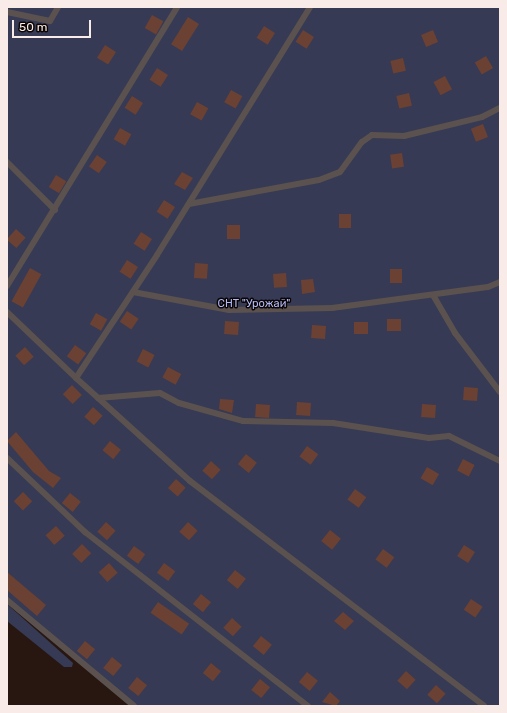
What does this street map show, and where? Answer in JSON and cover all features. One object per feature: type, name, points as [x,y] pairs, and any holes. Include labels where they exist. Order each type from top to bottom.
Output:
[{"type":"lane","points":[[7,12],[50,21],[58,7]]},
{"type":"lane","points":[[7,286],[55,210],[178,7]]},
{"type":"lane","points":[[76,378],[189,204],[310,7]]},
{"type":"lane","points":[[189,204],[319,180],[340,172],[362,142],[372,135],[404,136],[482,117],[500,108]]},
{"type":"lane","points":[[7,162],[55,210]]},
{"type":"lane","points":[[133,292],[228,310],[332,308],[488,287],[500,282]]},
{"type":"lane","points":[[434,294],[455,333],[500,392]]},
{"type":"lane","points":[[7,312],[76,378],[190,481],[484,706]]},
{"type":"lane","points":[[98,398],[160,393],[179,403],[243,421],[334,423],[429,438],[449,436],[500,461]]},
{"type":"lane","points":[[7,458],[85,532],[308,706]]},
{"type":"lane","points":[[7,600],[134,706]]},
{"type":"green space","name":"СНТ \"Урожай\"","points":[[7,7],[500,7],[500,706],[131,706],[7,601]]},
{"type":"green space","points":[[7,604],[73,663],[72,667],[64,667],[7,621]]},
{"type":"building","points":[[152,15],[163,21],[156,34],[145,28]]},
{"type":"building","points":[[188,17],[199,24],[182,51],[171,44]]},
{"type":"building","points":[[264,26],[275,33],[268,45],[257,38]]},
{"type":"building","points":[[303,30],[314,37],[307,49],[296,42]]},
{"type":"building","points":[[433,30],[438,42],[426,47],[421,35]]},
{"type":"building","points":[[105,45],[116,52],[108,65],[97,58]]},
{"type":"building","points":[[486,56],[493,68],[482,75],[475,62]]},
{"type":"building","points":[[403,58],[406,71],[393,74],[390,61]]},
{"type":"building","points":[[157,68],[168,75],[161,87],[150,80]]},
{"type":"building","points":[[445,76],[452,89],[441,95],[434,82]]},
{"type":"building","points":[[231,90],[242,96],[236,109],[224,102]]},
{"type":"building","points":[[409,93],[412,106],[399,109],[396,96]]},
{"type":"building","points":[[132,96],[143,103],[136,115],[125,108]]},
{"type":"building","points":[[197,102],[208,108],[202,121],[190,114]]},
{"type":"building","points":[[483,124],[488,137],[476,142],[471,129]]},
{"type":"building","points":[[120,128],[131,134],[125,146],[114,139]]},
{"type":"building","points":[[402,153],[404,167],[392,169],[390,155]]},
{"type":"building","points":[[97,155],[107,162],[99,173],[89,166]]},
{"type":"building","points":[[182,172],[193,178],[185,190],[174,184]]},
{"type":"building","points":[[56,175],[66,181],[59,193],[49,187]]},
{"type":"building","points":[[164,200],[175,207],[168,219],[157,212]]},
{"type":"building","points":[[339,214],[351,214],[351,228],[339,228]]},
{"type":"building","points":[[227,225],[240,225],[240,239],[227,239]]},
{"type":"building","points":[[16,229],[26,238],[16,248],[7,240]]},
{"type":"building","points":[[141,232],[152,239],[145,251],[134,244]]},
{"type":"building","points":[[127,260],[138,267],[131,279],[120,272]]},
{"type":"building","points":[[195,263],[208,264],[207,279],[194,278]]},
{"type":"building","points":[[30,268],[41,274],[23,308],[12,301]]},
{"type":"building","points":[[390,269],[402,269],[402,283],[390,283]]},
{"type":"building","points":[[286,273],[287,287],[274,288],[273,274]]},
{"type":"building","points":[[313,279],[315,292],[302,294],[301,280]]},
{"type":"building","points":[[127,311],[139,319],[131,330],[120,322]]},
{"type":"building","points":[[96,313],[107,319],[101,331],[90,324]]},
{"type":"building","points":[[387,319],[401,319],[401,331],[387,331]]},
{"type":"building","points":[[225,321],[239,322],[238,335],[224,334]]},
{"type":"building","points":[[354,322],[368,322],[368,334],[354,334]]},
{"type":"building","points":[[312,325],[326,326],[325,339],[311,338]]},
{"type":"building","points":[[75,345],[86,353],[78,365],[67,356]]},
{"type":"building","points":[[25,347],[34,357],[24,365],[15,356]]},
{"type":"building","points":[[143,349],[155,355],[148,367],[137,361]]},
{"type":"building","points":[[168,367],[181,374],[176,385],[162,378]]},
{"type":"building","points":[[72,385],[82,395],[73,404],[63,394]]},
{"type":"building","points":[[464,387],[478,388],[477,401],[463,400]]},
{"type":"building","points":[[220,399],[234,400],[232,413],[219,409]]},
{"type":"building","points":[[297,402],[311,403],[310,416],[296,415]]},
{"type":"building","points":[[256,404],[270,405],[269,418],[255,417]]},
{"type":"building","points":[[422,404],[436,405],[435,418],[421,417]]},
{"type":"building","points":[[93,407],[103,416],[94,425],[84,417]]},
{"type":"building","points":[[16,432],[49,471],[61,478],[53,488],[33,472],[7,441]]},
{"type":"building","points":[[110,441],[121,450],[113,459],[102,450]]},
{"type":"building","points":[[307,446],[318,454],[311,465],[299,457]]},
{"type":"building","points":[[246,454],[257,463],[249,473],[238,464]]},
{"type":"building","points":[[463,459],[475,465],[469,476],[457,471]]},
{"type":"building","points":[[211,461],[221,470],[212,479],[202,471]]},
{"type":"building","points":[[427,467],[439,474],[433,485],[420,478]]},
{"type":"building","points":[[176,479],[186,488],[178,497],[168,488]]},
{"type":"building","points":[[355,489],[366,497],[359,508],[347,500]]},
{"type":"building","points":[[23,492],[32,501],[23,510],[14,501]]},
{"type":"building","points":[[70,493],[81,502],[73,512],[62,503]]},
{"type":"building","points":[[106,522],[116,531],[107,540],[97,532]]},
{"type":"building","points":[[188,522],[198,531],[189,540],[179,532]]},
{"type":"building","points":[[56,526],[65,536],[54,545],[46,535]]},
{"type":"building","points":[[330,530],[341,539],[332,550],[321,541]]},
{"type":"building","points":[[82,544],[91,553],[81,563],[72,554]]},
{"type":"building","points":[[464,545],[475,552],[468,563],[457,556]]},
{"type":"building","points":[[134,546],[145,554],[138,564],[127,556]]},
{"type":"building","points":[[383,549],[394,557],[387,568],[375,560]]},
{"type":"building","points":[[109,563],[118,573],[107,582],[99,572]]},
{"type":"building","points":[[164,563],[175,571],[168,581],[157,573]]},
{"type":"building","points":[[235,570],[246,579],[238,589],[227,580]]},
{"type":"building","points":[[7,572],[46,605],[37,616],[7,590]]},
{"type":"building","points":[[201,594],[211,602],[203,612],[193,604]]},
{"type":"building","points":[[471,599],[483,607],[475,618],[464,610]]},
{"type":"building","points":[[158,602],[189,624],[182,634],[151,613]]},
{"type":"building","points":[[343,612],[354,621],[345,630],[334,621]]},
{"type":"building","points":[[232,618],[242,627],[233,636],[223,628]]},
{"type":"building","points":[[261,636],[272,645],[264,655],[253,646]]},
{"type":"building","points":[[85,641],[95,649],[87,659],[77,651]]},
{"type":"building","points":[[112,657],[122,665],[113,676],[103,668]]},
{"type":"building","points":[[211,663],[221,671],[213,681],[203,673]]},
{"type":"building","points":[[406,671],[416,680],[407,689],[397,681]]},
{"type":"building","points":[[307,672],[318,681],[310,691],[299,682]]},
{"type":"building","points":[[137,677],[147,685],[138,696],[128,688]]},
{"type":"building","points":[[260,679],[270,687],[261,698],[251,690]]},
{"type":"building","points":[[436,685],[446,694],[437,703],[427,695]]},
{"type":"building","points":[[330,692],[340,701],[336,706],[322,702]]}]
